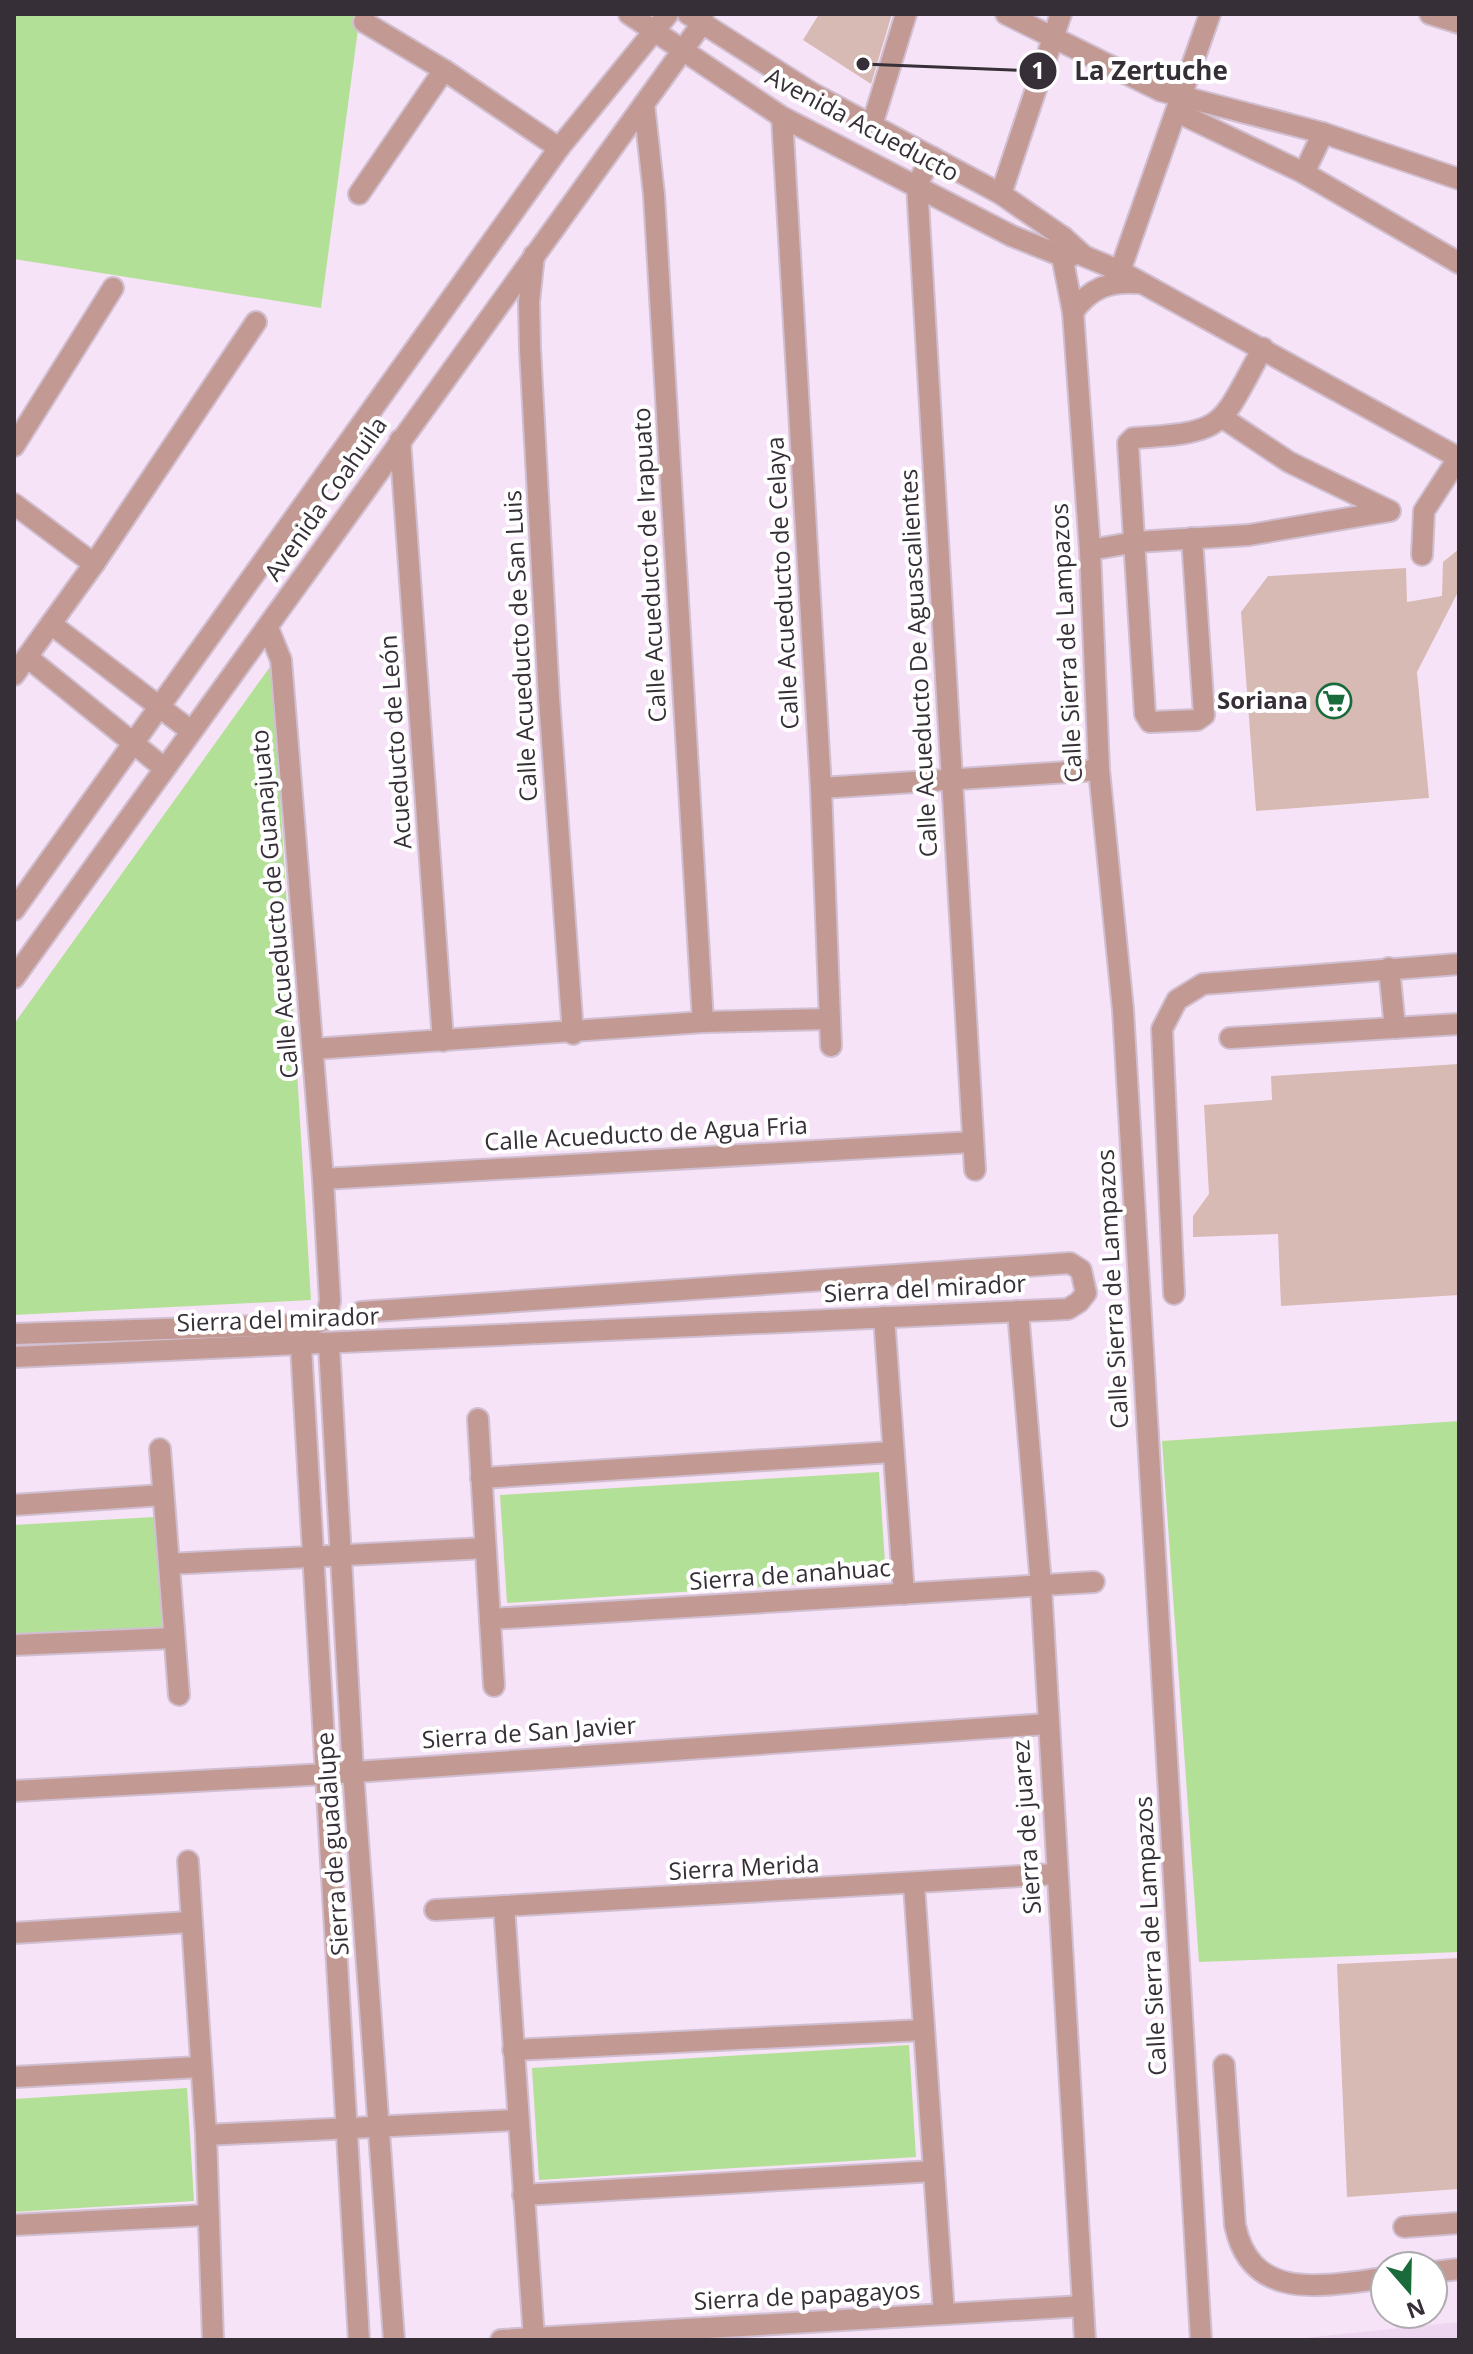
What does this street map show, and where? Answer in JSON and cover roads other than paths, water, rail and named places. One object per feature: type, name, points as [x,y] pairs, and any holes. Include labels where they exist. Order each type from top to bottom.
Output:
[{"type":"street","name":"Avenida Acueducto","points":[[629,14],[782,117],[917,184],[1012,236],[1062,246],[1120,271],[1459,458]]},
{"type":"street","name":"Avenida Coahuila","points":[[14,910],[559,148],[668,14]]},
{"type":"street","points":[[872,125],[906,14]]},
{"type":"street","points":[[1006,14],[1145,84],[1459,263]]},
{"type":"street","points":[[1001,194],[1061,14]]},
{"type":"street","points":[[1120,271],[1210,14]]},
{"type":"street","points":[[1430,14],[1459,23]]},
{"type":"street","name":"Avenida Acueducto","points":[[697,18],[872,125],[1001,194],[1062,246]]},
{"type":"street","name":"Avenida Coahuila","points":[[14,978],[644,104],[681,51],[697,18]]},
{"type":"street","points":[[364,22],[444,70],[559,148]]},
{"type":"street","points":[[359,194],[444,70]]},
{"type":"street","name":"Calle Acueducto de Irapuato","points":[[644,104],[654,195],[703,1022]]},
{"type":"street","points":[[1180,104],[1323,133],[1459,179]]},
{"type":"street","name":"Calle Acueducto de Celaya","points":[[782,117],[821,788],[831,1046]]},
{"type":"street","points":[[1304,173],[1323,133]]},
{"type":"street","points":[[917,184],[932,157]]},
{"type":"street","name":"Calle Acueducto De Aguascalientes","points":[[917,184],[975,1170]]},
{"type":"street","name":"Calle Sierra de Lampazos","points":[[1062,246],[1073,312],[1090,550],[1099,770],[1123,1010],[1201,2340]]},
{"type":"street","name":"Calle Acueducto de San Luis","points":[[534,255],[529,302],[530,349],[549,698],[573,1034]]},
{"type":"street","points":[[1073,312],[1081,301],[1104,285],[1139,284]]},
{"type":"street","points":[[14,446],[113,288]]},
{"type":"street","points":[[14,675],[94,564],[256,322]]},
{"type":"street","points":[[1192,538],[1204,715],[1197,720],[1150,722],[1145,714],[1128,443],[1133,438],[1199,432],[1223,418],[1263,348]]},
{"type":"street","points":[[1223,418],[1289,462],[1390,511],[1421,522]]},
{"type":"street","name":"Acueducto de León","points":[[400,440],[443,1041]]},
{"type":"street","points":[[1422,555],[1421,522],[1429,500],[1459,458]]},
{"type":"street","points":[[14,504],[94,564]]},
{"type":"street","points":[[1090,550],[1136,542],[1249,535],[1390,511]]},
{"type":"street","points":[[51,624],[191,731]]},
{"type":"street","name":"Calle Acueducto de Guanajuato","points":[[268,628],[281,660],[323,1179],[330,1301],[326,1319]]},
{"type":"street","points":[[27,657],[164,768]]},
{"type":"street","points":[[821,788],[1099,770]]},
{"type":"street","points":[[1174,1294],[1162,1029],[1168,1014],[1189,990],[1203,984],[1459,964]]},
{"type":"street","points":[[1389,968],[1395,1028]]},
{"type":"street","points":[[313,1049],[573,1034],[703,1022],[829,1019]]},
{"type":"street","points":[[1230,1038],[1459,1024]]},
{"type":"street","name":"Calle Acueducto de Agua Fria","points":[[323,1179],[972,1142]]},
{"type":"street","name":"Sierra del mirador","points":[[14,1357],[301,1347],[604,1329],[1068,1309],[1086,1293],[1081,1270],[1070,1263],[361,1312]]},
{"type":"street","points":[[604,1329],[605,1297]]},
{"type":"street","name":"Sierra de juarez","points":[[1018,1311],[1041,1585],[1085,2340]]},
{"type":"street","points":[[884,1317],[904,1594]]},
{"type":"street","name":"Sierra del mirador","points":[[14,1334],[315,1324],[326,1319]]},
{"type":"street","name":"Sierra de guadalupe","points":[[329,1345],[344,1555],[353,1771],[394,2340]]},
{"type":"street","name":"Sierra de guadalupe","points":[[301,1347],[359,2340]]},
{"type":"street","points":[[478,1419],[494,1686]]},
{"type":"street","points":[[160,1449],[179,1695]]},
{"type":"street","points":[[481,1478],[892,1452]]},
{"type":"street","points":[[14,1505],[163,1495]]},
{"type":"street","points":[[169,1564],[485,1548]]},
{"type":"street","name":"Sierra de anahuac","points":[[490,1619],[1094,1582]]},
{"type":"street","points":[[14,1645],[174,1638]]},
{"type":"street","name":"Sierra de San Javier","points":[[14,1791],[326,1774],[1047,1724]]},
{"type":"street","points":[[188,1861],[206,2135],[213,2340]]},
{"type":"street","name":"Sierra Merida","points":[[435,1910],[914,1885],[1056,1874]]},
{"type":"street","points":[[914,1885],[944,2314]]},
{"type":"street","points":[[504,1906],[534,2338]]},
{"type":"street","points":[[14,1933],[190,1922]]},
{"type":"street","points":[[513,2050],[924,2030]]},
{"type":"street","points":[[1224,2065],[1235,2225],[1240,2247],[1247,2258],[1275,2279],[1305,2288],[1369,2280]]},
{"type":"street","points":[[14,2077],[200,2067]]},
{"type":"street","points":[[206,2135],[517,2120]]},
{"type":"street","points":[[523,2195],[934,2171]]},
{"type":"street","points":[[14,2225],[208,2215]]},
{"type":"street","points":[[1404,2227],[1459,2223]]},
{"type":"street","name":"Sierra de papagayos","points":[[501,2340],[1083,2306]]},
{"type":"place","name":"La Zertuche","points":[[863,64]]},
{"type":"place","name":"Soriana","points":[[1334,701]]}]
